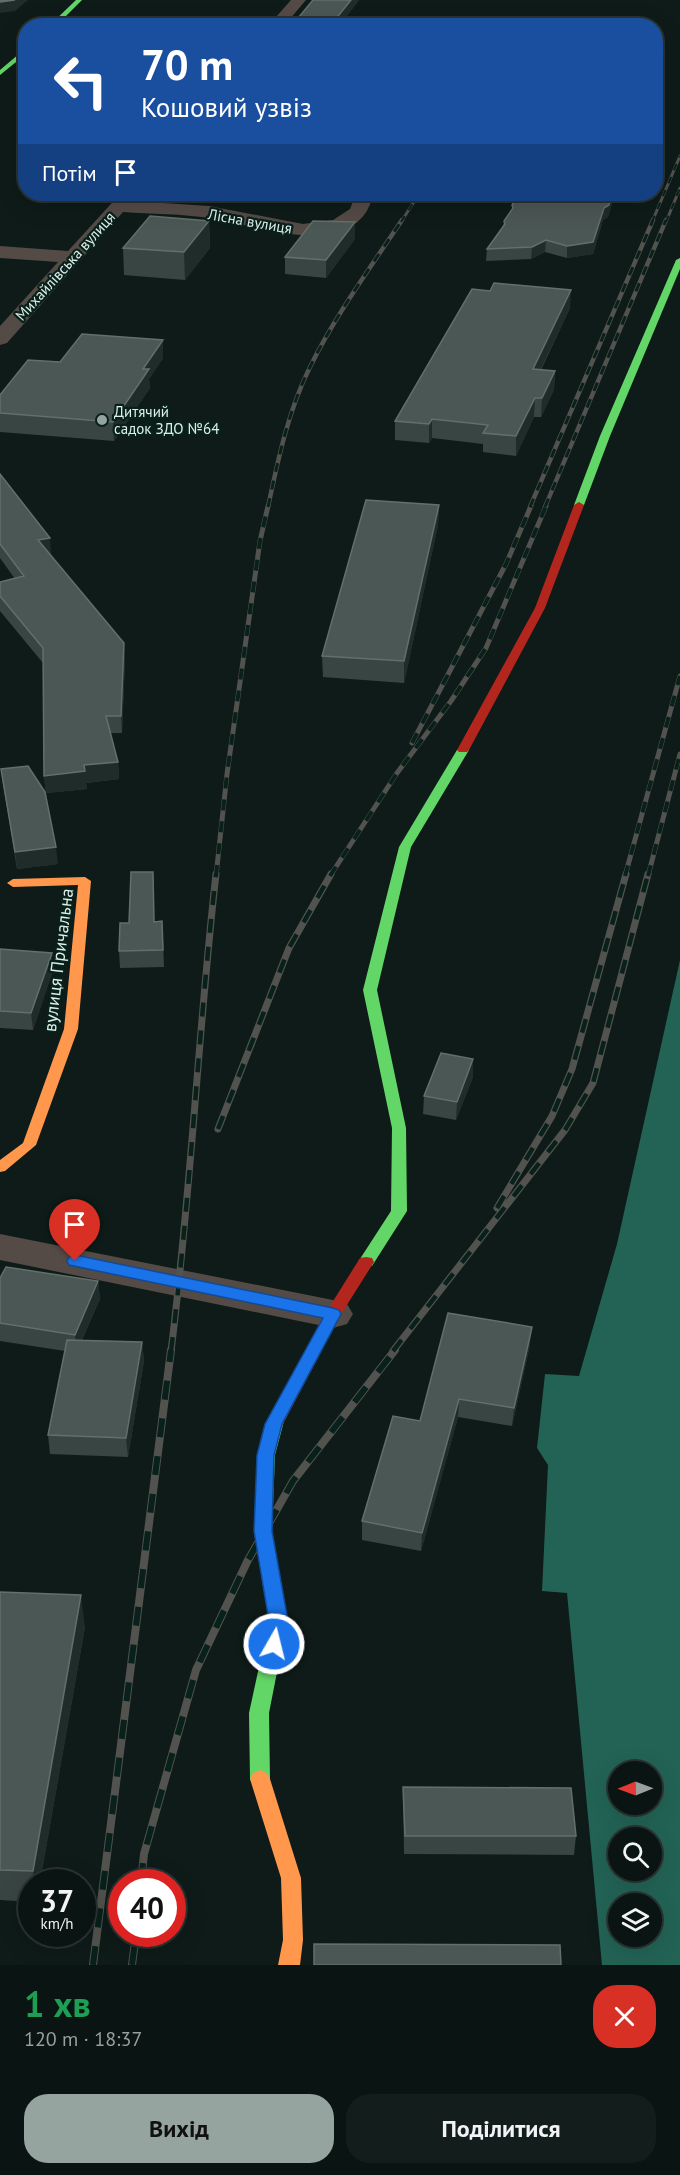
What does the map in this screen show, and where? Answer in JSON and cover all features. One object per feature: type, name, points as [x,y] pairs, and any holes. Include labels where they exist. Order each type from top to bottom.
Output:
[{"type":"street","points":[[60,18],[79,0]]},
{"type":"street","points":[[282,18],[299,0]]},
{"type":"street","points":[[0,73],[18,57]]},
{"type":"street","name":"Михайлівська вулиця","points":[[0,339],[123,201]]},
{"type":"street","name":"Лісна вулиця","points":[[131,201],[245,219],[287,230],[319,229],[338,223],[356,213],[362,201]]},
{"type":"street","points":[[0,252],[73,257]]},
{"type":"street","points":[[290,1965],[294,1940],[291,1878],[260,1777],[259,1713],[279,1621],[263,1531],[266,1455],[274,1424],[333,1314],[399,1211],[399,1128],[370,990],[405,847],[472,735],[540,608],[605,436],[680,260]]},
{"type":"street","name":"вулиця Причальна","points":[[0,1167],[30,1145],[71,1029],[85,881],[13,883]]},
{"type":"street","points":[[0,1247],[333,1314]]},
{"type":"shaded area","points":[[680,960],[680,1965],[602,1965],[567,1593],[542,1591],[548,1465],[537,1448],[545,1374],[579,1376],[617,1244]]},
{"type":"building","points":[[313,0],[351,0],[337,18],[298,18]]},
{"type":"building","points":[[515,201],[610,201],[609,205],[604,208],[593,242],[567,246],[546,240],[532,247],[487,249],[505,224],[504,221],[513,208]]},
{"type":"building","points":[[150,216],[209,221],[184,252],[123,248]]},
{"type":"building","points":[[313,221],[355,222],[326,260],[285,257]]},
{"type":"building","points":[[494,283],[571,290],[533,369],[555,371],[542,398],[535,398],[516,436],[483,433],[488,425],[432,419],[429,424],[395,421],[472,289],[490,291]]},
{"type":"building","points":[[82,334],[163,340],[143,369],[149,369],[113,422],[0,413],[0,395],[28,360],[60,362]]},
{"type":"building","points":[[0,474],[50,538],[38,540],[124,643],[121,716],[106,716],[118,762],[84,765],[85,771],[44,776],[43,648],[0,596],[0,582],[24,576],[0,544]]},
{"type":"building","points":[[366,500],[439,505],[404,661],[322,656]]},
{"type":"building","points":[[28,766],[45,792],[56,847],[15,852],[1,769]]},
{"type":"building","points":[[131,872],[153,872],[154,922],[162,921],[163,950],[119,951],[120,923],[129,923]]},
{"type":"building","points":[[0,949],[52,953],[31,1013],[0,1011]]},
{"type":"building","points":[[441,1053],[473,1059],[457,1102],[424,1096]]},
{"type":"building","points":[[6,1267],[98,1281],[75,1335],[0,1323],[0,1278]]},
{"type":"building","points":[[448,1313],[532,1327],[514,1408],[459,1399],[422,1533],[362,1521],[393,1416],[420,1421]]},
{"type":"building","points":[[67,1340],[142,1342],[126,1438],[48,1435]]},
{"type":"building","points":[[0,1592],[81,1595],[33,1869],[0,1870]]},
{"type":"building","points":[[403,1787],[571,1788],[576,1836],[405,1836]]},
{"type":"building","points":[[314,1944],[560,1945],[561,1965],[314,1965]]},
{"type":"railway","points":[[663,196],[680,156]]},
{"type":"railway","points":[[666,222],[680,188]]},
{"type":"railway","points":[[401,222],[414,201]]},
{"type":"railway","points":[[652,222],[661,201]]},
{"type":"railway","points":[[268,507],[280,454],[302,384],[342,311],[402,220]]},
{"type":"railway","points":[[530,507],[653,220]]},
{"type":"railway","points":[[545,507],[666,220]]},
{"type":"railway","points":[[216,876],[227,774],[260,541],[268,506]]},
{"type":"railway","points":[[412,743],[506,564],[531,506]]},
{"type":"railway","points":[[330,876],[397,773],[451,701],[486,648],[546,506]]},
{"type":"railway","points":[[625,876],[680,676]]},
{"type":"railway","points":[[648,876],[680,754]]},
{"type":"railway","points":[[171,1351],[216,874]]},
{"type":"railway","points":[[218,1129],[289,948],[331,874]]},
{"type":"railway","points":[[497,1208],[552,1116],[572,1069],[626,874]]},
{"type":"railway","points":[[393,1351],[565,1130],[593,1083],[648,874]]},
{"type":"railway","points":[[93,1965],[171,1350]]},
{"type":"railway","points":[[142,1869],[144,1854],[196,1670],[247,1562],[293,1481],[395,1350]]},
{"type":"railway","points":[[132,1965],[134,1947]]},
{"type":"traffic: fast","points":[[60,18],[79,0]]},
{"type":"traffic: fast","points":[[0,73],[18,57]]},
{"type":"traffic: fast","points":[[579,505],[605,436],[680,260]]},
{"type":"traffic: fast","points":[[366,1262],[399,1211],[399,1128],[370,990],[405,847],[463,750]]},
{"type":"traffic: fast","points":[[260,1779],[259,1713],[278,1621],[263,1531],[266,1455],[276,1421]]},
{"type":"traffic: slow","points":[[0,1167],[29,1145],[71,1029],[85,881],[13,883]]},
{"type":"traffic: slow","points":[[260,1779],[291,1878],[293,1940],[289,1965]]},
{"type":"traffic: jam","points":[[463,750],[540,608],[579,505]]},
{"type":"traffic: jam","points":[[276,1421],[333,1314],[366,1262]]},
{"type":"place","name":"Дитячий садок ЗДО №64","points":[[102,420]]},
{"type":"route","points":[[75,1261],[333,1314],[274,1424],[266,1455],[263,1531],[279,1621],[274,1644]]}]
